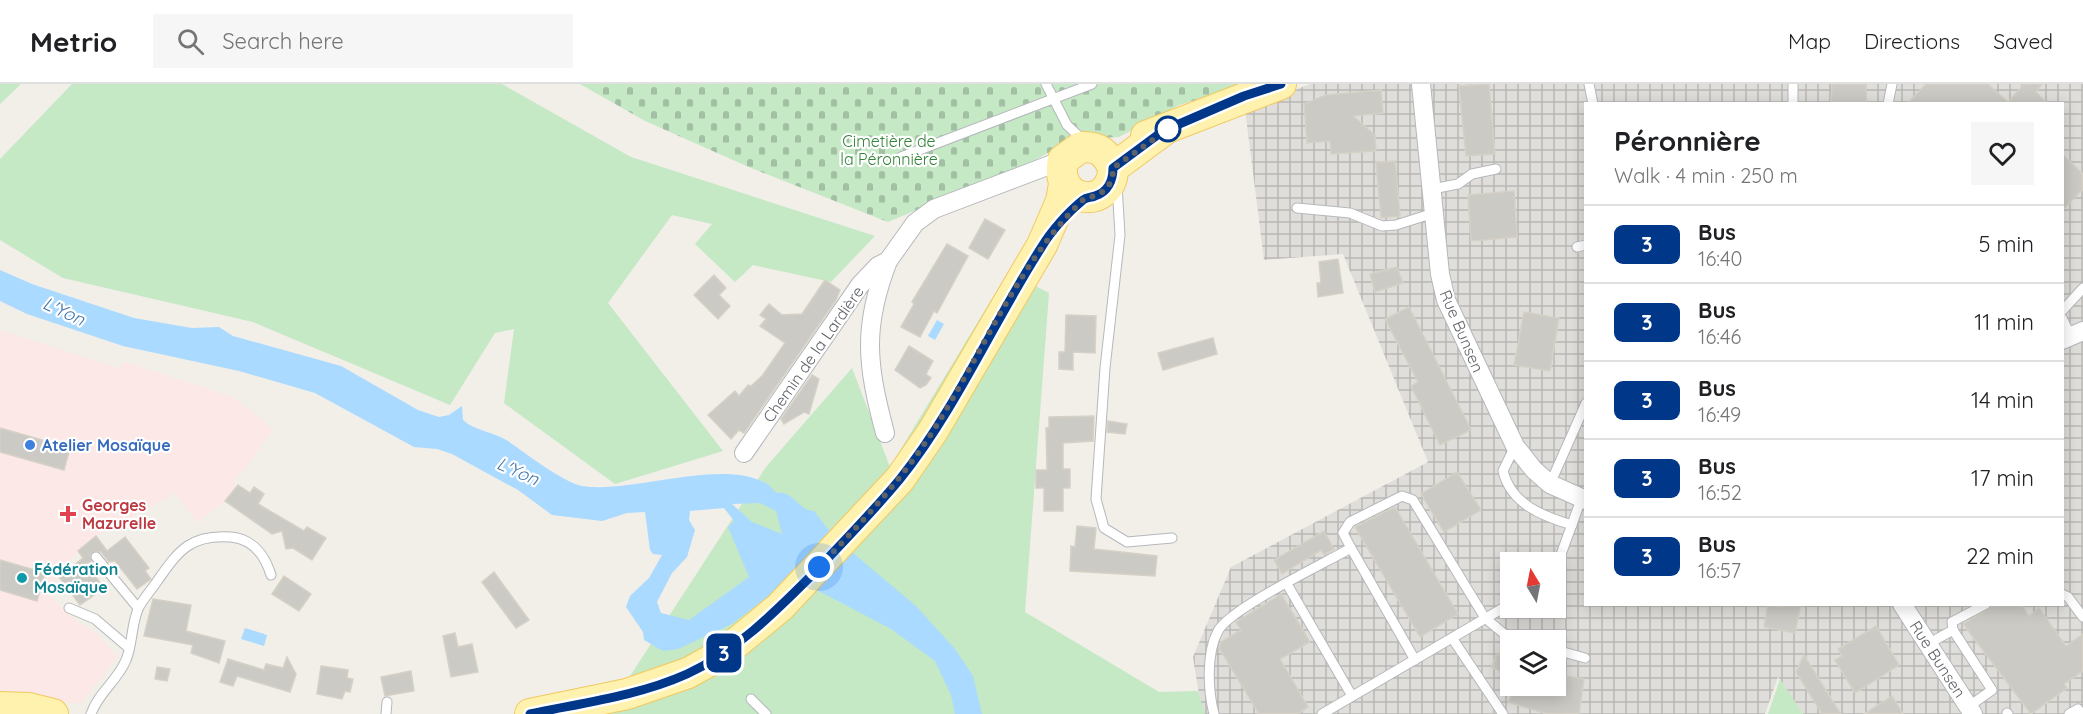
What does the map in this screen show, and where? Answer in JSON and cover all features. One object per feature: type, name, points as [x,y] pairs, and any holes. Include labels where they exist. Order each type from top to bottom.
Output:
[{"type":"main road","points":[[530,714],[627,694],[688,673],[745,637],[803,584],[900,479],[933,431],[1042,245],[1061,201],[1084,166],[1244,96],[1281,84]]},
{"type":"main road","points":[[9,709],[53,714]]},
{"type":"street","name":"Rue Bunsen","points":[[1421,84],[1440,274],[1446,300],[1515,446],[1534,470],[1550,484],[1584,496]]},
{"type":"street","name":"Chemin de la Lardière","points":[[885,433],[870,372],[868,344],[879,284],[888,261],[915,223],[934,209],[1032,172],[1084,166]]},
{"type":"street","name":"Chemin de la Lardière","points":[[744,453],[860,285],[878,266],[888,261]]},
{"type":"street","name":"Rue Bunsen","points":[[1903,606],[1971,710]]},
{"type":"lane","points":[[1046,84],[1084,166],[1109,202],[1121,214]]},
{"type":"lane","points":[[901,158],[1092,84]]},
{"type":"lane","points":[[1589,84],[1593,102]]},
{"type":"lane","points":[[1793,84],[1793,102]]},
{"type":"lane","points":[[1888,102],[1892,84]]},
{"type":"lane","points":[[1084,166],[1119,193],[1121,214],[1105,368],[1096,499],[1104,528],[1127,542],[1173,538]]},
{"type":"lane","points":[[1432,189],[1458,184],[1472,174],[1496,169]]},
{"type":"lane","points":[[1297,208],[1350,213],[1382,226],[1396,225],[1434,213]]},
{"type":"lane","points":[[2064,309],[2083,288]]},
{"type":"lane","points":[[2064,322],[2072,336]]},
{"type":"lane","points":[[1550,484],[1584,408]]},
{"type":"lane","points":[[1515,446],[1503,471],[1506,485],[1538,514],[1572,525]]},
{"type":"lane","points":[[1415,660],[1343,533],[1350,522],[1402,496],[1413,500],[1485,618],[1500,630]]},
{"type":"lane","points":[[1562,552],[1584,496]]},
{"type":"lane","points":[[91,714],[94,704],[126,662],[138,608],[178,551],[200,539],[217,536],[240,538],[256,548],[267,560],[271,575]]},
{"type":"lane","points":[[1214,714],[1211,702],[1211,655],[1218,630],[1236,614],[1352,548]]},
{"type":"lane","points":[[96,557],[138,608]]},
{"type":"lane","points":[[1287,584],[1352,696]]},
{"type":"lane","points":[[2064,595],[2083,617]]},
{"type":"lane","points":[[1971,710],[1992,690],[1953,630],[1952,622],[1982,606]]},
{"type":"lane","points":[[69,608],[95,619],[129,648]]},
{"type":"lane","points":[[1322,714],[1500,610]]},
{"type":"lane","points":[[1928,644],[1953,630]]},
{"type":"lane","points":[[1452,638],[1503,714]]},
{"type":"lane","points":[[1566,653],[1585,658]]},
{"type":"lane","points":[[751,699],[766,714]]},
{"type":"lane","points":[[386,714],[387,702]]},
{"type":"lane","points":[[2069,714],[2078,709],[2082,714]]},
{"type":"shaded area","points":[[1310,84],[2083,84],[2083,714],[1803,714],[1778,677],[1765,714],[1202,714],[1193,657],[1231,567],[1428,462],[1343,254],[1264,260],[1245,109]]},
{"type":"shaded area","name":"Georges Mazurelle","points":[[0,330],[118,368],[126,362],[233,397],[273,429],[247,466],[234,480],[235,489],[221,505],[197,523],[176,493],[89,540],[59,572],[52,586],[53,599],[78,622],[97,634],[117,657],[80,704],[0,693]]},
{"type":"green space","points":[[0,84],[21,84],[0,104]]},
{"type":"green space","points":[[72,84],[502,84],[631,157],[875,236],[831,282],[753,265],[735,282],[695,244],[712,224],[672,215],[608,303],[723,451],[615,484],[504,403],[514,329],[495,333],[450,405],[253,322],[63,278],[0,240],[0,159]]},
{"type":"green space","name":"Cimetière de la Péronnière","points":[[580,84],[1246,84],[1179,105],[1119,137],[1073,139],[1037,159],[888,222],[751,168],[645,121]]},
{"type":"green space","points":[[1008,272],[1049,293],[1025,612],[1159,692],[1198,691],[1205,714],[599,714],[606,713],[766,467],[852,368],[890,467]]},
{"type":"green space","points":[[1780,679],[1803,714],[1768,714]]},
{"type":"water","name":"L'Yon","points":[[0,270],[32,284],[134,318],[192,328],[219,327],[233,336],[341,366],[418,410],[439,417],[449,415],[462,406],[463,420],[468,424],[503,438],[555,473],[582,486],[603,487],[727,474],[749,477],[767,484],[777,493],[792,497],[804,508],[814,511],[834,537],[916,606],[955,649],[973,676],[982,714],[955,714],[951,695],[935,661],[891,629],[813,588],[779,588],[732,624],[678,649],[663,651],[644,640],[643,632],[626,607],[630,596],[649,578],[662,555],[653,554],[650,550],[645,512],[627,513],[602,521],[552,515],[518,490],[452,454],[437,449],[414,447],[315,393],[239,371],[123,346],[27,314],[0,301]],"holes":[[[760,503],[776,511],[782,534],[752,522],[732,504]],[[724,508],[734,521],[728,527],[749,577],[689,620],[661,613],[657,602],[672,573],[687,557],[695,530],[689,520],[690,511]]]},
{"type":"water","points":[[937,320],[944,324],[935,340],[928,336]]},
{"type":"water","points":[[245,628],[267,635],[264,646],[241,639]]},
{"type":"building","points":[[1489,84],[1495,154],[1466,156],[1459,86]]},
{"type":"building","points":[[1832,84],[1866,84],[1866,102],[1831,102]]},
{"type":"building","points":[[1926,84],[1988,84],[2008,102],[1909,102]]},
{"type":"building","points":[[2024,84],[2042,84],[2036,92],[2046,102],[2008,102]]},
{"type":"building","points":[[1381,90],[1383,113],[1353,116],[1375,135],[1376,151],[1331,154],[1330,141],[1307,143],[1304,104],[1326,95]]},
{"type":"building","points":[[2064,156],[2083,174],[2083,189],[2064,209]]},
{"type":"building","points":[[1395,161],[1400,216],[1381,218],[1376,162]]},
{"type":"building","points":[[1514,191],[1517,237],[1471,241],[1468,195]]},
{"type":"building","points":[[985,219],[1005,230],[988,259],[969,248]]},
{"type":"building","points":[[947,244],[968,256],[937,313],[934,311],[920,337],[901,327],[914,304],[912,302]]},
{"type":"building","points":[[1338,259],[1343,293],[1318,297],[1317,283],[1321,283],[1319,262]]},
{"type":"building","points":[[1397,267],[1403,283],[1375,292],[1370,274]]},
{"type":"building","points":[[714,275],[726,288],[719,295],[730,306],[718,319],[694,295]]},
{"type":"building","points":[[825,280],[840,290],[836,300],[744,433],[739,430],[731,439],[708,415],[735,391],[739,396],[748,385],[751,386],[762,376],[785,343],[760,326],[766,319],[760,315],[769,304],[782,315],[802,314]]},
{"type":"building","points":[[1409,307],[1471,430],[1440,445],[1411,386],[1418,382],[1385,319]]},
{"type":"building","points":[[1524,312],[1559,318],[1550,371],[1514,365]]},
{"type":"building","points":[[1066,315],[1096,316],[1095,353],[1073,352],[1073,370],[1059,369],[1059,352],[1065,352]]},
{"type":"building","points":[[1213,338],[1217,354],[1163,370],[1158,353]]},
{"type":"building","points":[[909,346],[933,361],[926,374],[931,378],[926,385],[920,388],[895,370]]},
{"type":"building","points":[[812,375],[819,379],[809,414],[804,412],[784,424],[781,419]]},
{"type":"building","points":[[1094,416],[1093,441],[1063,443],[1063,469],[1070,469],[1070,488],[1063,488],[1063,511],[1044,511],[1044,488],[1036,488],[1036,470],[1047,470],[1046,428],[1049,428],[1049,417]]},
{"type":"building","points":[[1108,421],[1127,424],[1125,434],[1107,432]]},
{"type":"building","points":[[0,428],[70,448],[64,470],[0,452]]},
{"type":"building","points":[[1457,472],[1481,510],[1444,532],[1421,494]]},
{"type":"building","points":[[238,485],[250,493],[254,487],[264,494],[258,504],[304,531],[307,527],[326,538],[312,560],[293,548],[286,549],[282,531],[272,534],[225,501]]},
{"type":"building","points":[[1395,507],[1458,614],[1420,637],[1355,527]]},
{"type":"building","points":[[1077,526],[1096,528],[1094,549],[1157,556],[1155,576],[1070,571],[1071,546],[1075,547]]},
{"type":"building","points":[[1324,531],[1334,549],[1324,555],[1321,550],[1282,574],[1274,560]]},
{"type":"building","points":[[96,536],[107,551],[125,537],[149,568],[145,571],[151,579],[137,589],[115,561],[109,562],[101,552],[94,551],[90,555],[92,563],[86,563],[104,588],[80,605],[59,577],[83,558],[78,551]]},
{"type":"building","name":"Fédération Mosaïque","points":[[0,560],[45,573],[37,601],[0,590]]},
{"type":"building","points":[[494,572],[529,620],[516,628],[482,582]]},
{"type":"building","points":[[284,576],[311,594],[299,611],[272,594]]},
{"type":"building","points":[[1281,594],[1310,642],[1280,659],[1308,707],[1297,714],[1259,714],[1219,648],[1221,642],[1241,630],[1236,622]]},
{"type":"building","points":[[153,599],[191,605],[186,631],[225,641],[219,663],[191,653],[193,645],[144,636]]},
{"type":"building","points":[[1768,606],[1801,606],[1795,633],[1764,627]]},
{"type":"building","points":[[1993,606],[2022,606],[2029,616],[2039,608],[2066,646],[2083,634],[2083,671],[2064,684],[2067,688],[2031,714],[1963,624]]},
{"type":"building","points":[[1876,626],[1899,665],[1855,693],[1835,660],[1842,656],[1838,649]]},
{"type":"building","points":[[455,633],[458,647],[472,644],[478,672],[451,677],[443,636]]},
{"type":"building","points":[[1498,653],[1500,654],[1500,671],[1491,667]]},
{"type":"building","points":[[1804,655],[1841,714],[1822,714],[1796,672]]},
{"type":"building","points":[[287,657],[296,674],[290,692],[237,676],[233,686],[220,682],[228,659],[264,670],[266,664],[283,668]]},
{"type":"building","points":[[321,666],[348,670],[347,678],[353,679],[350,692],[345,691],[342,699],[317,694]]},
{"type":"building","points":[[157,667],[170,669],[167,681],[155,679]]},
{"type":"building","points":[[411,671],[414,691],[385,696],[381,677]]},
{"type":"building","points":[[1566,676],[1584,679],[1579,714],[1547,714],[1508,702],[1511,696],[1566,696]]},
{"type":"building","points":[[1892,696],[1903,714],[1864,714]]},
{"type":"bus line","name":"3","points":[[530,714],[606,699],[660,684],[688,673],[724,653],[745,637],[803,584],[900,479],[933,431],[1042,245],[1072,210],[1085,198],[1095,197],[1104,191],[1110,184],[1113,168],[1163,131],[1244,96],[1281,84]]},
{"type":"place","name":"Atelier Mosaïque","points":[[30,445]]},
{"type":"place","name":"Georges Mazurelle","points":[[68,514]]},
{"type":"place","name":"Fédération Mosaïque","points":[[22,578]]},
{"type":"route","points":[[819,567],[900,479],[933,431],[1042,245],[1085,198],[1095,197],[1104,191],[1110,184],[1113,168],[1168,129]]}]
